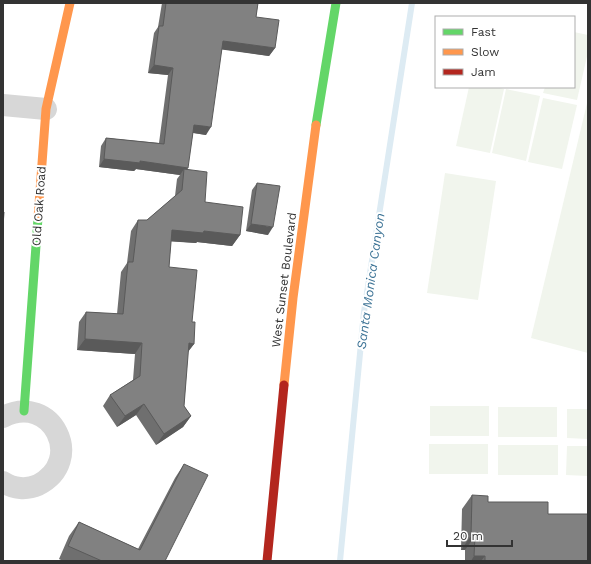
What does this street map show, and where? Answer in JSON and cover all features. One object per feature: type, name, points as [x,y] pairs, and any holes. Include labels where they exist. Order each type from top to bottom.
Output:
[{"type":"main road","name":"Old Oak Road","points":[[24,411],[46,109],[70,3]]},
{"type":"main road","name":"West Sunset Boulevard","points":[[267,561],[293,298],[314,140],[336,3]]},
{"type":"street","points":[[3,105],[46,109]]},
{"type":"street","points":[[3,417],[11,413],[24,411],[36,413],[46,419],[55,428],[60,439],[62,450],[60,462],[54,473],[46,481],[33,487],[20,488],[7,485],[3,482]]},
{"type":"shaded area","points":[[575,32],[588,35],[588,52],[577,100],[543,93],[545,88],[575,88]]},
{"type":"shaded area","points":[[469,88],[504,89],[490,153],[456,146]]},
{"type":"shaded area","points":[[506,89],[540,96],[526,161],[492,153]]},
{"type":"shaded area","points":[[543,98],[577,105],[562,169],[528,162]]},
{"type":"shaded area","points":[[588,99],[588,353],[531,338]]},
{"type":"shaded area","points":[[445,173],[496,181],[478,300],[427,293]]},
{"type":"shaded area","points":[[430,406],[489,406],[489,436],[430,436]]},
{"type":"shaded area","points":[[498,407],[557,407],[557,437],[498,437]]},
{"type":"shaded area","points":[[567,409],[588,409],[588,439],[567,438]]},
{"type":"shaded area","points":[[429,444],[488,444],[488,474],[429,474]]},
{"type":"shaded area","points":[[498,445],[558,445],[558,475],[498,475]]},
{"type":"shaded area","points":[[567,446],[588,446],[588,476],[566,475]]},
{"type":"building","points":[[166,3],[258,3],[256,17],[279,20],[275,48],[223,41],[211,127],[194,125],[188,168],[140,161],[140,163],[104,159],[106,138],[164,144],[173,68],[154,65],[159,26],[163,26]]},
{"type":"building","points":[[184,169],[207,172],[205,202],[243,207],[240,235],[204,231],[203,233],[172,230],[169,267],[197,270],[192,322],[195,322],[194,344],[189,343],[184,406],[191,416],[164,434],[144,404],[125,416],[110,395],[140,376],[142,343],[85,339],[86,312],[123,314],[128,262],[133,262],[138,220],[147,220],[182,190]]},
{"type":"building","points":[[257,183],[280,186],[273,227],[251,224]]},
{"type":"building","points":[[184,464],[208,475],[165,561],[102,561],[68,546],[79,522],[140,550]]},
{"type":"building","points":[[472,495],[488,496],[488,502],[548,502],[548,514],[588,514],[588,561],[485,561],[485,556],[474,556],[475,536],[471,536]]},
{"type":"waterway","name":"Santa Monica Canyon","points":[[340,561],[364,312],[412,3]]},
{"type":"traffic: fast","points":[[316,125],[336,3]]},
{"type":"traffic: fast","points":[[24,411],[38,218]]},
{"type":"traffic: slow","points":[[38,218],[46,109],[70,3]]},
{"type":"traffic: slow","points":[[284,385],[293,298],[316,125]]},
{"type":"traffic: jam","points":[[267,561],[284,385]]}]
